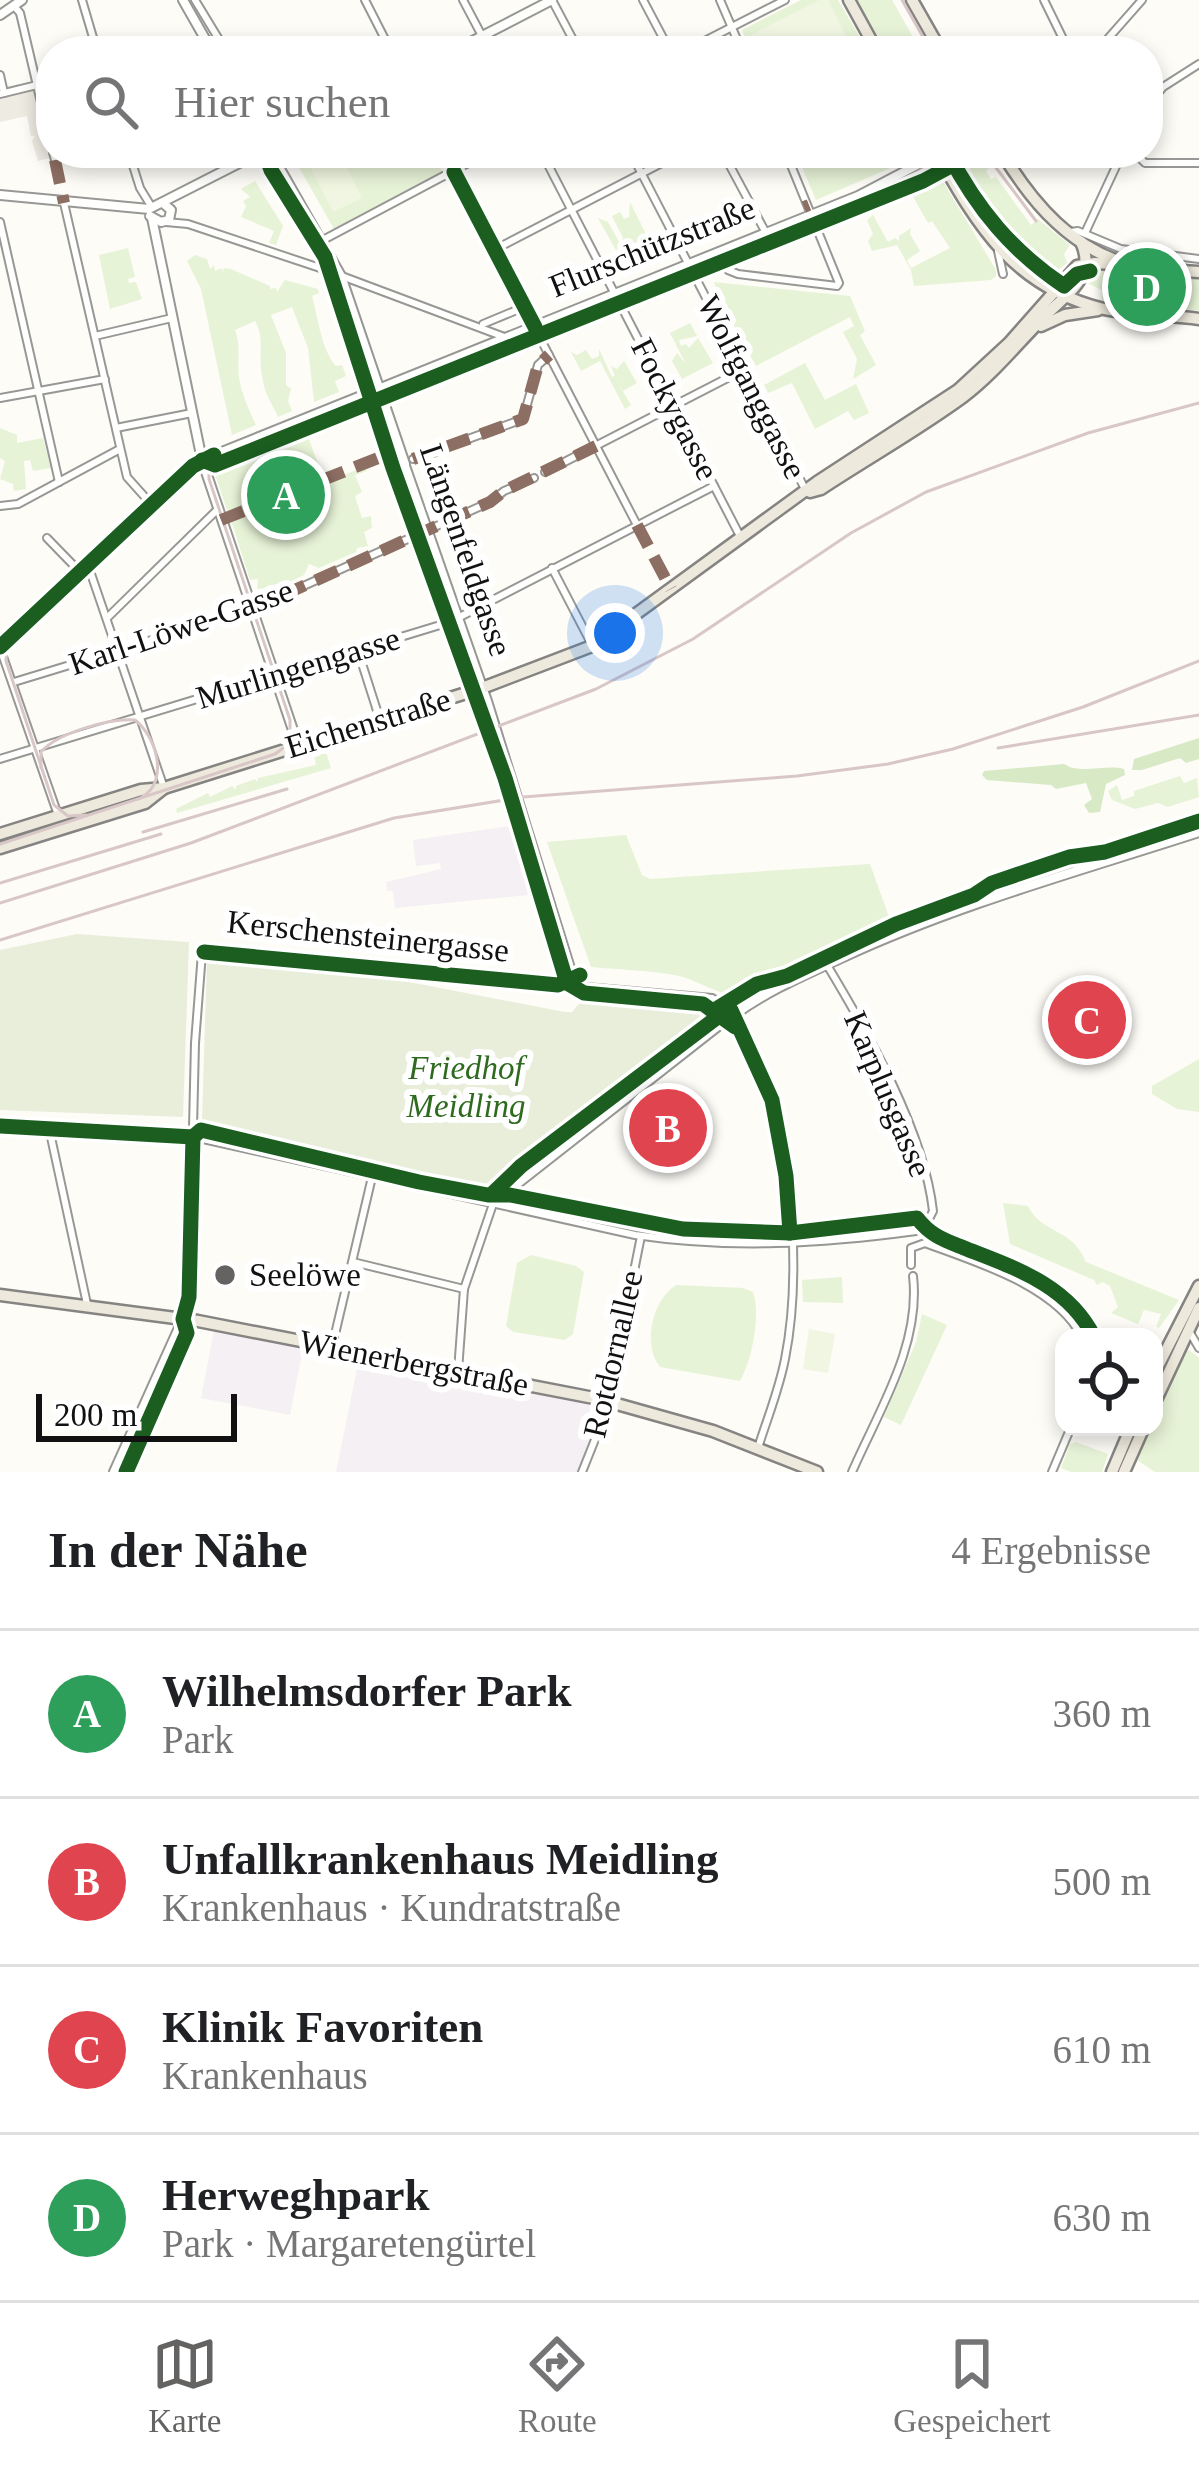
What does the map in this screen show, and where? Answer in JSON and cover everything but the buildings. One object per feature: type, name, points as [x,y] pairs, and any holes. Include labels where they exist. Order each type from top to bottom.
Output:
[{"type":"main road","points":[[849,0],[869,36]]},
{"type":"main road","points":[[912,0],[932,36]]},
{"type":"main road","points":[[946,168],[975,222],[1030,277],[1105,309],[1199,319]]},
{"type":"main road","points":[[1011,168],[1027,194],[1067,233],[1133,266]]},
{"type":"main road","points":[[1083,238],[1086,264],[1199,272]]},
{"type":"main road","name":"Eichenstraße","points":[[0,834],[482,688],[592,646],[958,390],[997,355],[1069,272],[1086,264]]},
{"type":"main road","name":"Eichenstraße","points":[[806,492],[821,489],[964,395],[1069,296],[1086,264]]},
{"type":"main road","points":[[1030,277],[1039,309]]},
{"type":"main road","points":[[1033,331],[1065,315],[1105,309]]},
{"type":"main road","name":"Eichenstraße","points":[[0,848],[145,803],[164,788]]},
{"type":"main road","points":[[1163,1356],[1199,1286]]},
{"type":"main road","name":"Wienerbergstraße","points":[[0,1295],[183,1319],[606,1401],[697,1426],[817,1472]]},
{"type":"main road","points":[[1163,1384],[1199,1308]]},
{"type":"main road","points":[[1121,1469],[1129,1436]]},
{"type":"main road","points":[[1121,1469],[1139,1436]]},
{"type":"street","points":[[82,0],[93,36]]},
{"type":"street","points":[[183,0],[203,36]]},
{"type":"street","points":[[195,0],[217,36]]},
{"type":"street","points":[[463,0],[482,36],[552,0],[571,36]]},
{"type":"street","points":[[643,0],[662,36]]},
{"type":"street","points":[[720,0],[735,36]]},
{"type":"street","points":[[716,36],[785,0]]},
{"type":"street","points":[[1044,0],[1062,36]]},
{"type":"street","points":[[367,1],[384,36]]},
{"type":"street","points":[[1110,36],[1138,2]]},
{"type":"street","points":[[0,15],[13,4],[20,14],[36,81]]},
{"type":"street","points":[[1163,86],[1199,64]]},
{"type":"street","points":[[0,75],[2,93],[36,85]]},
{"type":"street","points":[[1163,163],[1199,163]]},
{"type":"street","points":[[134,168],[150,212],[202,460],[298,746]]},
{"type":"street","points":[[157,248],[167,214],[180,194],[230,168]]},
{"type":"street","name":"Längenfeldgasse","points":[[280,168],[340,276],[409,461],[417,500],[574,981]]},
{"type":"street","points":[[323,240],[461,168]]},
{"type":"street","name":"Fockygasse","points":[[550,168],[741,538]]},
{"type":"street","name":"Wolfganggasse","points":[[638,168],[806,492]]},
{"type":"street","points":[[494,250],[651,168]]},
{"type":"street","points":[[731,168],[766,233]]},
{"type":"street","points":[[718,252],[728,270],[738,274],[836,286],[839,276],[793,168]]},
{"type":"street","name":"Flurschützstraße","points":[[202,460],[858,196],[915,168]]},
{"type":"street","points":[[1115,168],[1083,238],[1121,249],[1199,259]]},
{"type":"street","points":[[454,172],[637,525]]},
{"type":"street","points":[[0,196],[167,214],[507,338]]},
{"type":"street","points":[[64,202],[128,477],[152,505]]},
{"type":"street","points":[[150,212],[167,214]]},
{"type":"street","points":[[0,222],[59,482]]},
{"type":"street","points":[[997,248],[1004,274]]},
{"type":"street","name":"Flurschützstraße","points":[[480,325],[524,307]]},
{"type":"street","points":[[95,336],[172,317]]},
{"type":"street","points":[[409,461],[523,418],[538,365],[549,355]]},
{"type":"street","points":[[545,472],[743,370]]},
{"type":"street","points":[[0,409],[2,397],[105,379]]},
{"type":"street","points":[[116,428],[192,413]]},
{"type":"street","points":[[0,506],[18,504],[121,448]]},
{"type":"street","points":[[62,830],[0,648],[202,460]]},
{"type":"street","name":"Karl-Löwe-Gasse","points":[[14,682],[250,610],[478,508],[534,478]]},
{"type":"street","name":"Murlingengasse","points":[[0,759],[458,618],[713,486]]},
{"type":"street","points":[[107,618],[218,509]]},
{"type":"street","points":[[46,538],[84,568],[107,618],[164,788]]},
{"type":"street","points":[[552,568],[592,646]]},
{"type":"street","points":[[358,651],[380,720]]},
{"type":"street","points":[[458,1371],[464,1289],[493,1204],[730,1018],[760,998],[900,932],[1005,892],[1199,832]]},
{"type":"street","name":"Kerschensteinergasse","points":[[193,1137],[198,959],[204,952],[558,985],[574,981],[586,988],[712,999],[730,1018]]},
{"type":"street","name":"Karplusgasse","points":[[790,1244],[925,1227],[933,1204],[907,1122],[861,1022],[827,965]]},
{"type":"street","points":[[730,1018],[772,1100],[786,1176],[792,1305],[788,1346],[758,1448]]},
{"type":"street","points":[[0,1126],[193,1137],[641,1236],[736,1245],[790,1244]]},
{"type":"street","points":[[49,1128],[87,1304]]},
{"type":"street","points":[[114,1472],[189,1298],[193,1137]]},
{"type":"street","points":[[332,1347],[372,1177]]},
{"type":"street","name":"Rotdornallee","points":[[582,1472],[606,1412],[641,1236]]},
{"type":"street","points":[[911,1265],[911,1248],[925,1243],[1026,1285],[1064,1310],[1076,1328]]},
{"type":"street","points":[[353,1262],[464,1289]]},
{"type":"street","points":[[852,1472],[910,1337],[916,1301],[913,1276]]},
{"type":"street","points":[[1189,1327],[1199,1348]]},
{"type":"street","points":[[1052,1472],[1067,1436]]},
{"type":"shaded area","points":[[36,85],[36,154],[27,116],[0,122],[0,94]]},
{"type":"shaded area","points":[[510,826],[528,895],[395,908],[393,891],[387,891],[386,882],[441,869],[440,863],[416,866],[413,840]]},
{"type":"shaded area","points":[[215,1325],[304,1343],[290,1415],[201,1398]]},
{"type":"shaded area","points":[[360,1354],[606,1401],[579,1472],[336,1472]]},
{"type":"green space","points":[[801,0],[838,0],[859,36],[745,36],[742,30]]},
{"type":"green space","points":[[819,0],[828,0],[846,36],[752,36]]},
{"type":"green space","points":[[857,0],[892,0],[912,36],[877,36]]},
{"type":"green space","points":[[299,168],[440,168],[443,173],[334,229]]},
{"type":"green space","points":[[311,168],[347,168],[362,198],[333,212]]},
{"type":"green space","points":[[802,168],[890,168],[816,200]]},
{"type":"green space","points":[[989,168],[991,179],[996,177],[1031,225],[1038,219],[1070,245],[1064,254],[1067,263],[1047,279],[995,229],[954,169]]},
{"type":"green space","points":[[939,175],[996,270],[991,280],[914,286],[897,245],[872,251],[868,241],[873,234],[867,220],[873,215],[888,242],[899,241],[911,228],[920,251],[907,260],[911,268],[950,248],[932,221],[928,223],[908,188]]},
{"type":"green space","points":[[255,181],[283,226],[276,245],[269,243],[274,231],[241,217],[243,201],[250,197],[241,189]]},
{"type":"green space","points":[[630,202],[650,242],[630,253],[632,261],[623,263],[598,218],[608,222],[619,242],[623,238],[612,216],[620,212],[624,219],[629,217]]},
{"type":"green space","points":[[128,248],[135,277],[129,283],[136,282],[142,299],[110,309],[99,255]]},
{"type":"green space","points":[[195,255],[207,259],[210,269],[214,265],[222,273],[224,268],[231,269],[277,292],[285,280],[318,289],[312,296],[323,342],[346,376],[335,381],[339,392],[314,402],[308,348],[292,307],[271,315],[286,353],[286,385],[291,389],[292,411],[278,417],[263,383],[255,321],[235,330],[240,384],[256,425],[232,435],[201,289],[187,261]]},
{"type":"green space","points":[[1097,269],[1199,279],[1199,311],[1102,300],[1102,290],[1089,284]]},
{"type":"green space","points":[[714,282],[850,296],[865,331],[860,335],[876,365],[853,379],[857,359],[843,332],[854,326],[850,317],[756,366]]},
{"type":"green space","points":[[690,323],[697,336],[679,340],[681,346],[689,348],[698,338],[713,363],[682,379],[672,361],[677,353],[686,364],[670,333]]},
{"type":"green space","points":[[599,349],[612,377],[611,366],[617,369],[624,361],[637,383],[623,391],[615,378],[631,405],[625,409],[600,361],[581,371],[571,352],[577,355],[586,350],[592,359],[599,356]]},
{"type":"green space","points":[[805,363],[825,400],[856,384],[869,413],[854,420],[848,411],[815,429],[792,383],[768,393],[764,385]]},
{"type":"green space","points":[[0,428],[17,435],[17,443],[43,438],[51,468],[33,471],[30,460],[24,461],[26,489],[14,491],[13,484],[0,479],[5,461],[0,458]]},
{"type":"green space","points":[[306,431],[322,475],[340,468],[343,475],[365,467],[367,471],[355,475],[362,492],[355,496],[362,518],[371,516],[372,528],[364,532],[368,546],[319,568],[309,564],[304,575],[264,594],[257,588],[258,579],[250,580],[231,520],[234,517],[228,513],[214,471]]},
{"type":"green space","points":[[1199,738],[1199,759],[1186,763],[1180,758],[1132,770],[1134,759]]},
{"type":"green space","points":[[324,746],[331,768],[177,813],[176,809],[208,793],[210,797],[258,778],[316,765],[313,750]]},
{"type":"green space","points":[[1064,764],[1078,769],[1124,769],[1125,775],[1106,784],[1100,812],[1089,813],[1084,805],[1092,799],[1086,783],[1056,789],[987,780],[982,775],[984,771]]},
{"type":"green space","points":[[1180,776],[1184,783],[1197,778],[1199,797],[1168,807],[1158,803],[1135,809],[1112,800],[1108,791],[1117,785],[1122,800],[1134,796],[1134,791]]},
{"type":"green space","points":[[626,835],[642,875],[650,879],[870,864],[889,917],[734,994],[679,976],[591,967],[547,842]]},
{"type":"green space","points":[[976,888],[975,893],[910,915],[786,975],[772,977],[867,929]]},
{"type":"green space","points":[[77,934],[189,942],[183,1117],[0,1110],[0,950]]},
{"type":"green space","name":"Friedhof Meidling","points":[[207,959],[378,976],[565,1012],[572,1012],[586,996],[702,1007],[711,1020],[599,1100],[493,1188],[202,1121]]},
{"type":"green space","points":[[1199,1059],[1199,1112],[1177,1109],[1152,1094],[1152,1086]]},
{"type":"green space","points":[[202,1121],[493,1188],[485,1191],[202,1128]]},
{"type":"green space","points":[[1003,1203],[1028,1206],[1041,1222],[1073,1242],[1086,1262],[1179,1300],[1159,1328],[1161,1314],[1144,1310],[1138,1324],[1111,1313],[1118,1307],[1110,1286],[1097,1285],[1010,1244]]},
{"type":"green space","points":[[531,1255],[584,1272],[573,1334],[565,1340],[513,1332],[506,1326],[517,1263]]},
{"type":"green space","points":[[842,1277],[843,1303],[803,1302],[802,1280]]},
{"type":"green space","points":[[676,1285],[753,1292],[754,1337],[740,1381],[660,1367],[652,1347],[652,1323],[661,1301]]},
{"type":"green space","points":[[922,1314],[947,1325],[901,1425],[884,1417],[916,1342]]},
{"type":"green space","points":[[809,1329],[835,1334],[828,1373],[803,1369]]},
{"type":"green space","points":[[1184,1350],[1189,1350],[1199,1358],[1199,1472],[1155,1472],[1137,1460],[1147,1436],[1163,1436],[1163,1399]]},
{"type":"green space","points":[[1070,1444],[1108,1454],[1102,1472],[1061,1468]]},
{"type":"tram line","points":[[902,0],[922,36]]},
{"type":"tram line","points":[[0,844],[275,754],[290,743],[290,720],[209,479],[209,465],[217,456],[925,168]]},
{"type":"tram line","points":[[996,168],[1036,221]]},
{"type":"tram line","points":[[86,815],[68,816],[54,805],[6,661],[7,643],[178,480],[217,452]]},
{"type":"tram line","points":[[41,768],[41,752],[59,739],[98,724],[135,720],[149,737],[157,759],[155,781],[142,797]]},
{"type":"railway","points":[[0,903],[191,843],[596,689],[693,639],[851,533],[926,492],[1088,433],[1199,403]]},
{"type":"railway","points":[[0,940],[394,818],[523,797],[797,776],[888,764],[953,749],[1083,707],[1199,661]]},
{"type":"railway","points":[[998,748],[1199,715]]},
{"type":"railway","points":[[143,832],[287,789]]},
{"type":"railway","points":[[0,883],[161,834]]},
{"type":"marked path","points":[[57,168],[64,203]]},
{"type":"marked path","points":[[804,207],[809,205]]},
{"type":"marked path","points":[[413,459],[523,419],[538,365],[549,355]]},
{"type":"marked path","points":[[250,610],[490,502],[596,446]]},
{"type":"marked path","points":[[221,520],[391,453]]},
{"type":"marked path","points":[[637,525],[671,589]]},
{"type":"cycle path","points":[[270,168],[325,257],[393,468],[505,778],[567,983],[584,993],[703,1004],[735,1027]]},
{"type":"cycle path","points":[[202,460],[215,465],[947,168]]},
{"type":"cycle path","points":[[957,168],[1012,243],[1064,286],[1077,274],[1090,271]]},
{"type":"cycle path","points":[[454,172],[535,327]]},
{"type":"cycle path","points":[[0,647],[193,466],[214,455]]},
{"type":"cycle path","points":[[713,1011],[757,984],[787,976],[992,883],[1199,821]]},
{"type":"cycle path","points":[[204,952],[558,985],[580,975]]},
{"type":"cycle path","points":[[731,1010],[772,1100],[786,1176],[790,1233]]},
{"type":"cycle path","points":[[492,1194],[521,1166],[715,1019],[714,1015]]},
{"type":"cycle path","points":[[0,1126],[193,1137],[201,1130],[419,1182],[683,1229],[790,1233],[917,1218],[938,1237],[1038,1280],[1070,1304],[1088,1328]]},
{"type":"cycle path","points":[[126,1472],[187,1333],[183,1319],[189,1297],[193,1137]]},
{"type":"place","name":"Herweghpark","points":[[1147,287]]},
{"type":"place","name":"Wilhelmsdorfer Park","points":[[286,495]]},
{"type":"place","name":"Klinik Favoriten","points":[[1087,1020]]},
{"type":"place","name":"Unfallkrankenhaus Meidling","points":[[668,1128]]},
{"type":"place","name":"Seelöwe","points":[[225,1275]]}]
